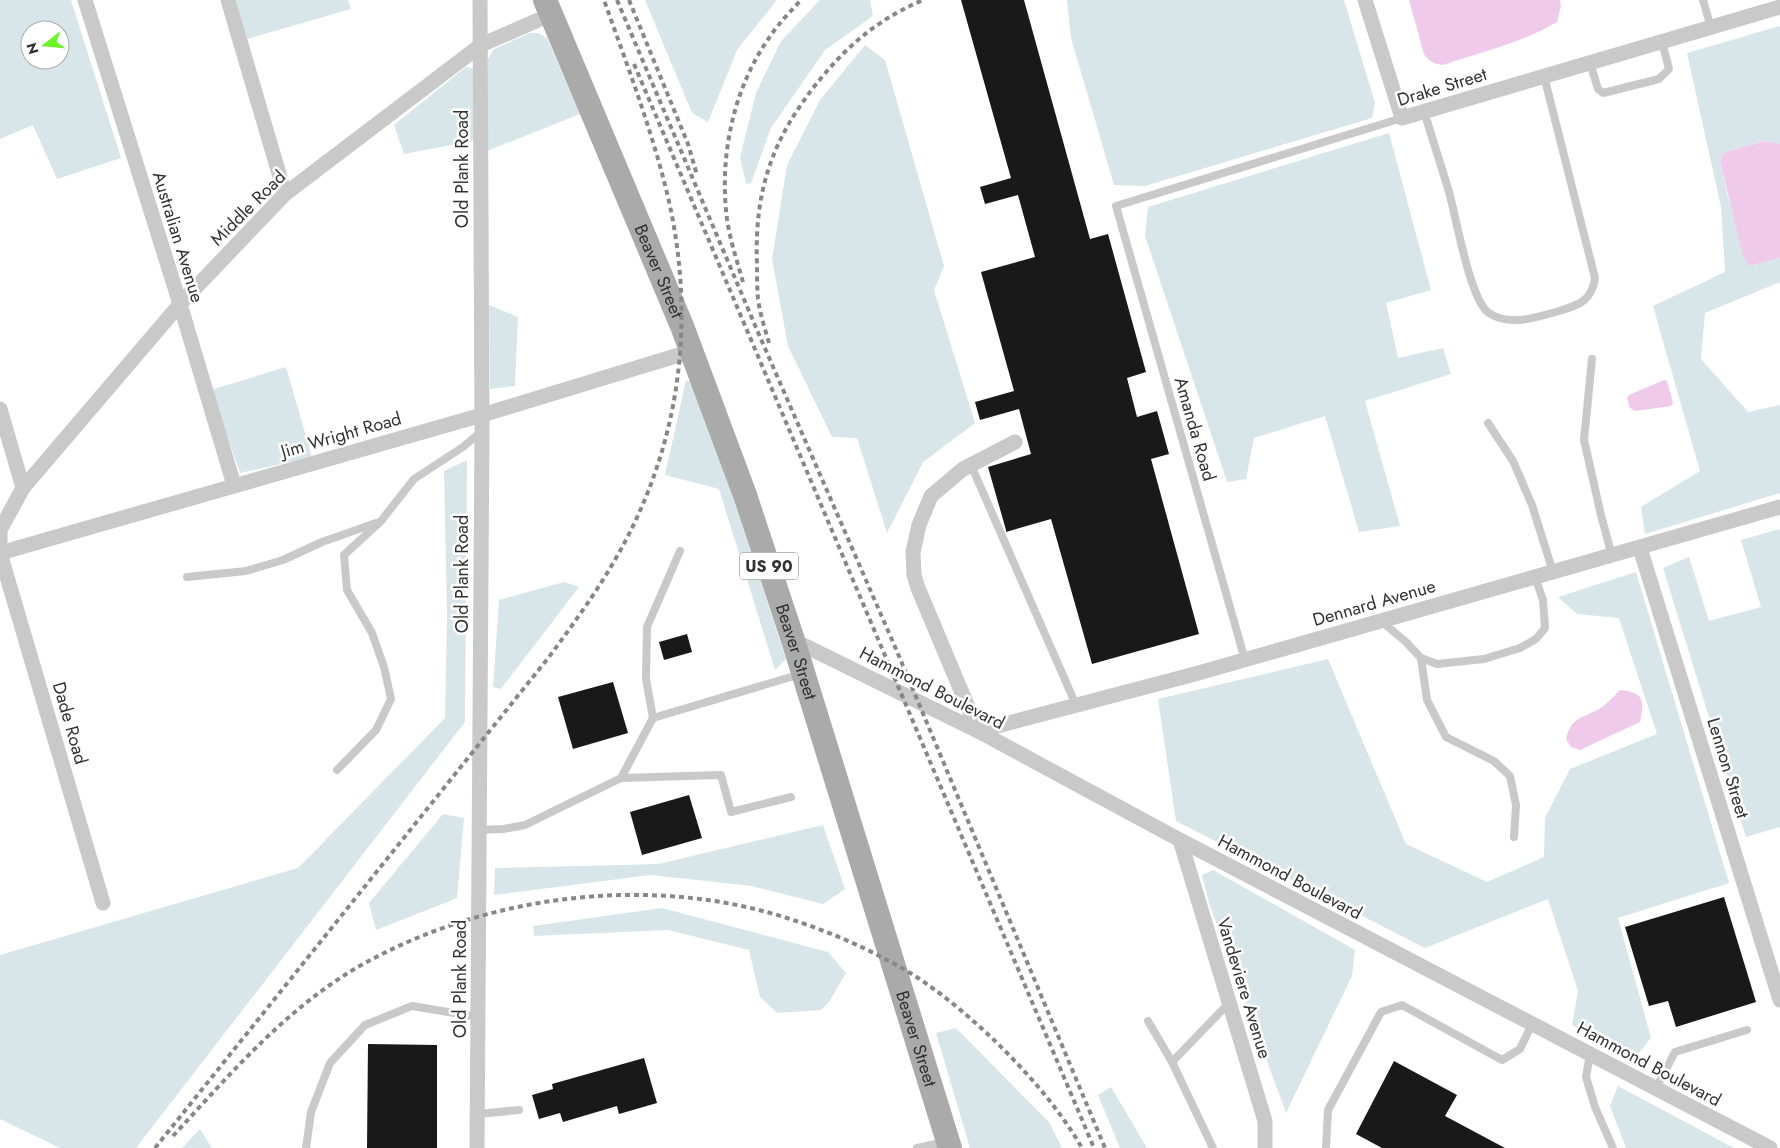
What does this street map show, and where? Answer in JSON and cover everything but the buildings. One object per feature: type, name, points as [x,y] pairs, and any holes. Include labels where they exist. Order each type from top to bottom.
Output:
[{"type":"main road","name":"Beaver Street","points":[[548,7],[692,351],[745,495],[803,674],[949,1144]]},
{"type":"street","name":"Australian Avenue","points":[[85,0],[180,304],[234,485]]},
{"type":"street","points":[[228,0],[285,194]]},
{"type":"street","name":"Old Plank Road","points":[[478,1148],[478,830],[482,431],[480,0]]},
{"type":"street","points":[[1365,0],[1402,118]]},
{"type":"street","name":"Middle Road","points":[[23,488],[180,304],[285,194],[480,45],[548,7]]},
{"type":"street","name":"Drake Street","points":[[1402,118],[1780,7]]},
{"type":"street","name":"Jim Wright Road","points":[[0,553],[482,415],[692,351]]},
{"type":"street","points":[[0,409],[23,488]]},
{"type":"street","points":[[978,731],[918,588],[913,563],[917,532],[931,496],[963,469],[1016,442]]},
{"type":"street","name":"Dade Road","points":[[23,488],[0,530],[0,553],[103,904]]},
{"type":"street","name":"Dennard Avenue","points":[[978,731],[1245,660],[1780,507]]},
{"type":"street","name":"Lennon Street","points":[[1640,548],[1779,992]]},
{"type":"street","name":"Hammond Boulevard","points":[[792,640],[978,731],[1180,840],[1770,1148]]},
{"type":"street","name":"Vandeviere Avenue","points":[[1180,840],[1265,1121],[1265,1148]]},
{"type":"lane","points":[[1703,0],[1711,28]]},
{"type":"lane","points":[[1590,63],[1598,89],[1604,93],[1659,78],[1669,69],[1662,42]]},
{"type":"lane","points":[[1424,112],[1481,305],[1494,316],[1514,320],[1526,319],[1574,307],[1594,290],[1595,278],[1544,76]]},
{"type":"lane","name":"Drake Street","points":[[1116,206],[1402,118]]},
{"type":"lane","name":"Amanda Road","points":[[1116,206],[1245,660]]},
{"type":"lane","points":[[1592,359],[1584,440],[1612,556]]},
{"type":"lane","points":[[1488,423],[1513,461],[1532,505],[1553,572]]},
{"type":"lane","points":[[337,770],[376,730],[391,699],[384,667],[372,633],[347,590],[344,555],[381,521],[414,479],[463,447],[482,431]]},
{"type":"lane","points":[[971,465],[1076,705]]},
{"type":"lane","points":[[187,577],[246,571],[283,560],[322,542],[381,521]]},
{"type":"lane","points":[[621,778],[652,718],[646,679],[647,627],[680,551]]},
{"type":"lane","points":[[1381,621],[1406,642],[1421,658],[1437,664],[1484,659],[1520,648],[1536,639],[1545,628],[1543,600],[1535,577]]},
{"type":"lane","points":[[1421,658],[1426,700],[1446,737],[1494,761],[1510,776],[1516,805],[1514,837]]},
{"type":"lane","points":[[652,718],[803,674]]},
{"type":"lane","points":[[478,830],[503,829],[525,824],[621,778],[721,775],[731,812],[791,797]]},
{"type":"lane","points":[[1172,1062],[1229,1004]]},
{"type":"lane","points":[[1326,1148],[1328,1110],[1381,1012],[1402,1005],[1502,1060],[1520,1049],[1532,1024]]},
{"type":"lane","points":[[306,1148],[311,1112],[330,1063],[365,1025],[412,1006],[478,1017]]},
{"type":"lane","points":[[1148,1021],[1172,1062],[1213,1148]]},
{"type":"lane","points":[[1656,1088],[1675,1052],[1747,1030]]},
{"type":"lane","points":[[1590,1054],[1586,1078],[1613,1148]]},
{"type":"lane","points":[[478,1114],[519,1110]]},
{"type":"lane","points":[[917,1148],[949,1144]]},
{"type":"shaded area","points":[[0,0],[71,0],[121,158],[57,179],[33,125],[0,139]]},
{"type":"shaded area","points":[[236,0],[348,0],[351,9],[247,39]]},
{"type":"shaded area","points":[[645,0],[777,0],[737,50],[708,122],[692,113]]},
{"type":"shaded area","points":[[820,0],[870,0],[873,16],[825,50],[771,128],[751,183],[746,184],[740,157],[756,93],[781,41]]},
{"type":"shaded area","points":[[1067,0],[1344,0],[1375,103],[1372,118],[1145,186],[1114,185],[1071,38]]},
{"type":"shaded area","points":[[1409,0],[1560,0],[1561,6],[1557,22],[1530,36],[1443,65],[1432,62],[1424,54]]},
{"type":"shaded area","points":[[1780,26],[1780,144],[1764,141],[1723,153],[1720,161],[1728,197],[1749,266],[1780,258],[1780,282],[1705,313],[1701,359],[1748,412],[1780,405],[1780,493],[1645,534],[1641,507],[1700,471],[1653,306],[1725,272],[1721,207],[1687,53]]},
{"type":"shaded area","points":[[530,33],[539,33],[547,38],[580,114],[487,151],[488,59],[494,49]]},
{"type":"shaded area","points":[[865,45],[885,60],[944,266],[934,290],[975,423],[923,462],[887,533],[857,438],[832,437],[788,346],[772,259],[787,165],[820,100]]},
{"type":"shaded area","points":[[466,67],[476,69],[477,140],[404,154],[394,125]]},
{"type":"shaded area","points":[[1389,133],[1431,290],[1386,303],[1398,358],[1443,348],[1451,374],[1365,401],[1400,526],[1359,532],[1325,416],[1254,438],[1246,479],[1227,482],[1145,236],[1148,207]]},
{"type":"shaded area","points":[[1764,141],[1780,144],[1780,258],[1749,266],[1743,256],[1720,161],[1723,153]]},
{"type":"shaded area","points":[[489,305],[518,317],[515,386],[490,389]]},
{"type":"shaded area","points":[[286,367],[312,457],[240,473],[211,390]]},
{"type":"shaded area","points":[[686,380],[693,382],[786,659],[775,670],[719,489],[665,475]]},
{"type":"shaded area","points":[[1664,380],[1667,381],[1673,403],[1671,406],[1635,411],[1630,408],[1627,398],[1629,395]]},
{"type":"shaded area","points":[[467,460],[465,722],[136,1148],[60,1148],[0,1119],[0,955],[298,868],[445,718],[447,615],[444,471]]},
{"type":"shaded area","points":[[1780,529],[1780,827],[1746,837],[1663,568],[1689,557],[1709,621],[1761,607],[1741,540]]},
{"type":"shaded area","points":[[1636,572],[1729,883],[1618,918],[1651,1038],[1634,1059],[1572,1025],[1578,991],[1548,899],[1425,948],[1176,821],[1158,699],[1328,659],[1406,844],[1487,882],[1544,857],[1545,818],[1570,769],[1657,734],[1619,618],[1577,614],[1558,597]]},
{"type":"shaded area","points":[[564,582],[579,587],[501,689],[493,687],[499,600]]},
{"type":"shaded area","points":[[1620,690],[1634,693],[1641,699],[1640,722],[1580,750],[1571,747],[1566,739],[1574,722],[1602,707]]},
{"type":"shaded area","points":[[443,814],[464,818],[457,898],[376,930],[369,903]]},
{"type":"shaded area","points":[[823,825],[845,889],[823,904],[752,886],[650,875],[494,895],[495,868],[658,864]]},
{"type":"shaded area","points":[[1213,870],[1355,950],[1352,976],[1286,1113],[1209,903],[1202,875]]},
{"type":"shaded area","points":[[662,908],[828,952],[846,973],[829,1002],[821,1010],[777,1013],[760,997],[749,950],[668,930],[534,936],[533,926]]},
{"type":"shaded area","points":[[956,1028],[1049,1122],[1062,1148],[970,1148],[936,1033]]},
{"type":"shaded area","points":[[1618,1086],[1734,1148],[1626,1148],[1610,1106]]},
{"type":"shaded area","points":[[1111,1087],[1147,1148],[1120,1148],[1098,1095]]},
{"type":"shaded area","points":[[200,1129],[212,1148],[182,1148]]},
{"type":"railway","points":[[155,1148],[549,657],[604,579],[641,509],[657,466],[669,423],[677,378],[681,334],[681,288],[676,243],[662,172],[639,98],[604,0]]},
{"type":"railway","points":[[617,0],[757,330],[896,649],[1105,1148]]},
{"type":"railway","points":[[629,0],[688,144],[697,175]]},
{"type":"railway","points":[[743,282],[727,219],[725,196],[727,148],[738,101],[746,79],[769,38],[801,0]]},
{"type":"railway","points":[[769,343],[758,299],[757,238],[763,188],[779,142],[805,99],[844,53],[880,23],[923,0]]},
{"type":"railway","points":[[634,64],[1094,1148]]},
{"type":"railway","points":[[173,1136],[240,1064],[286,1019],[337,980],[365,963],[414,939],[465,921],[518,907],[573,898],[628,895],[683,897],[738,905],[790,919],[828,933],[853,943],[903,969],[957,1007],[1005,1051],[1052,1104],[1082,1148]]}]
